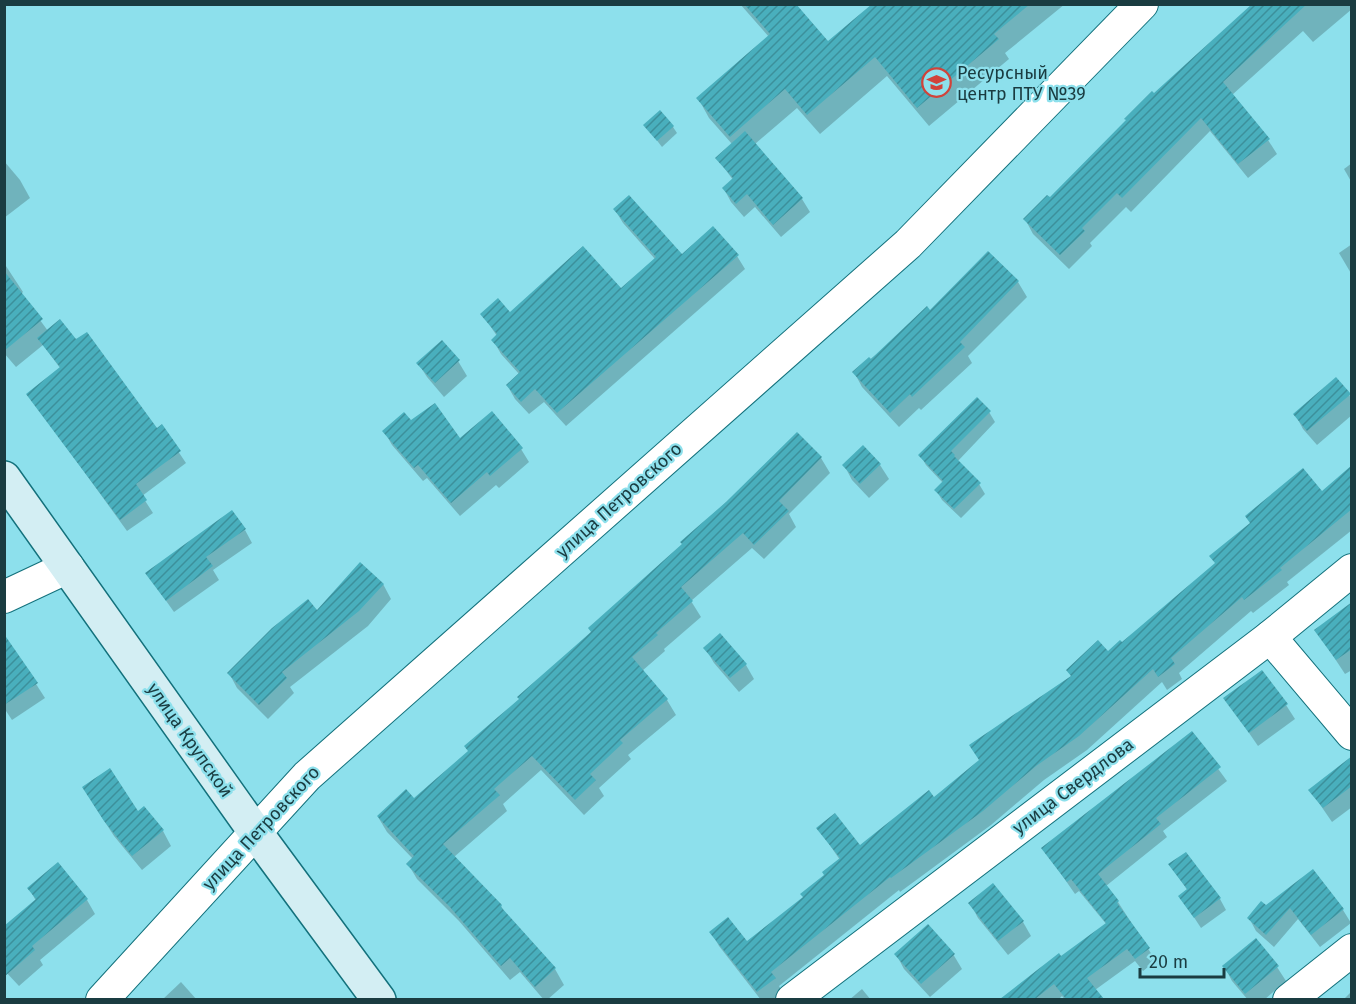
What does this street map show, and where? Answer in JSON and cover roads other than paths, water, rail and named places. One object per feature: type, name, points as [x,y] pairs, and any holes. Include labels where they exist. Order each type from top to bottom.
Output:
[{"type":"main road","name":"улица Крупской","points":[[4,478],[256,832],[379,999]]},
{"type":"street","name":"улица Петровского","points":[[102,999],[308,776],[908,244],[1142,4]]},
{"type":"street","points":[[4,597],[68,567]]},
{"type":"street","name":"улица Свердлова","points":[[792,999],[1270,637],[1352,570]]},
{"type":"street","points":[[1270,637],[1352,734]]},
{"type":"street","points":[[1289,999],[1352,950]]},
{"type":"place","name":"Ресурсный центр ПТУ №39","points":[[936,83]]}]
